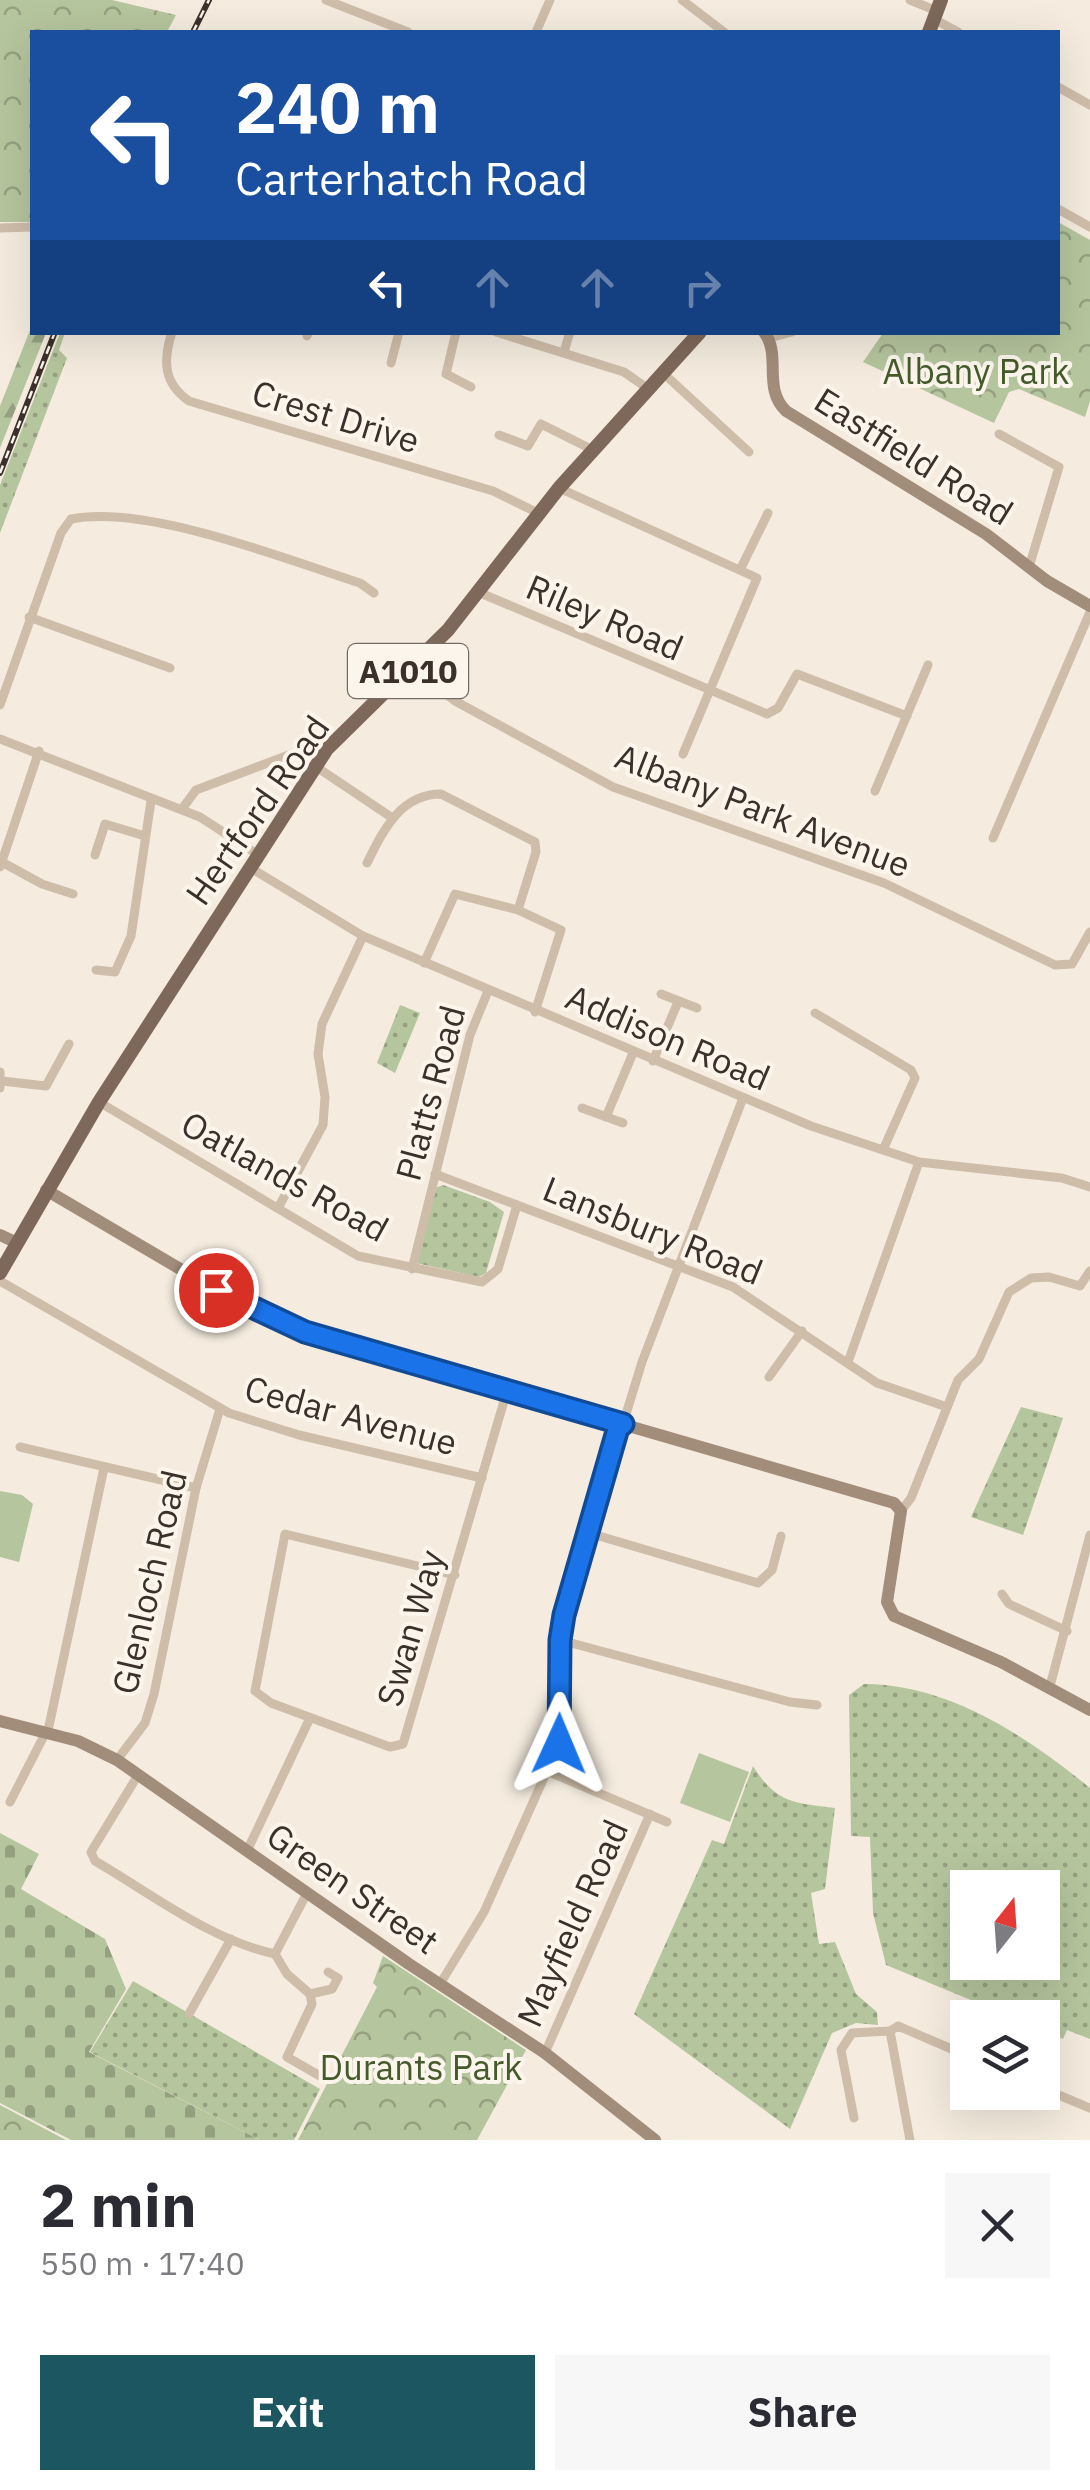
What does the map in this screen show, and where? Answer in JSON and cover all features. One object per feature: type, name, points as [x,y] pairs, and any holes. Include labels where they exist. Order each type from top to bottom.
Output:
[{"type":"main road","name":"Hertford Road","points":[[0,1277],[15,1242],[98,1102],[327,750],[411,668],[478,592],[559,488],[697,335]]},
{"type":"street","points":[[326,0],[403,30]]},
{"type":"street","points":[[537,30],[550,0]]},
{"type":"street","points":[[682,0],[721,30]]},
{"type":"street","points":[[910,0],[935,16]]},
{"type":"street","points":[[1060,88],[1090,105]]},
{"type":"street","points":[[1060,209],[1090,226]]},
{"type":"street","points":[[0,228],[30,227]]},
{"type":"street","name":"Crest Drive","points":[[171,335],[165,358],[167,374],[189,400],[493,491],[538,514]]},
{"type":"street","points":[[390,363],[398,335]]},
{"type":"street","points":[[455,335],[446,374],[472,387]]},
{"type":"street","points":[[506,335],[624,372],[647,388]]},
{"type":"street","points":[[564,352],[569,335]]},
{"type":"street","name":"Eastfield Road","points":[[766,335],[772,390],[782,407],[986,534],[1090,609]]},
{"type":"street","points":[[662,372],[748,452]]},
{"type":"street","points":[[500,434],[528,446],[541,424],[593,450]]},
{"type":"street","points":[[999,434],[1058,467],[1029,567]]},
{"type":"street","points":[[559,488],[757,578],[683,754]]},
{"type":"street","points":[[741,568],[768,513]]},
{"type":"street","points":[[0,705],[61,532],[71,519],[85,516],[196,530],[360,583],[374,593]]},
{"type":"street","name":"Riley Road","points":[[478,592],[768,714],[778,708],[797,674],[906,716]]},
{"type":"street","points":[[993,838],[1090,609]]},
{"type":"street","points":[[29,617],[170,668]]},
{"type":"street","points":[[876,791],[928,665]]},
{"type":"street","name":"Albany Park Avenue","points":[[411,668],[455,701],[613,787],[884,883],[1055,965],[1072,964],[1090,932]]},
{"type":"street","points":[[0,739],[39,751],[151,801],[182,809],[215,824],[258,854]]},
{"type":"street","points":[[182,809],[196,790],[310,747],[327,750]]},
{"type":"street","points":[[39,751],[0,863],[42,884],[74,894]]},
{"type":"street","points":[[316,766],[391,817]]},
{"type":"street","points":[[367,862],[391,817],[429,794],[441,794],[528,835],[536,852],[518,910]]},
{"type":"street","points":[[96,970],[115,972],[130,936],[151,801]]},
{"type":"street","points":[[95,855],[105,824],[145,836]]},
{"type":"street","name":"Addison Road","points":[[249,868],[363,936],[742,1098],[919,1162],[1062,1178],[1090,1188]]},
{"type":"street","points":[[424,963],[454,894],[518,910],[561,930],[536,1012]]},
{"type":"street","points":[[278,1208],[323,1124],[320,1035],[363,936]]},
{"type":"street","name":"Platts Road","points":[[412,1269],[470,1036],[488,991]]},
{"type":"street","points":[[661,994],[697,1008]]},
{"type":"street","points":[[654,1061],[678,1002]]},
{"type":"street","points":[[815,1013],[911,1070],[915,1078],[883,1150]]},
{"type":"street","points":[[1,1080],[46,1086],[69,1044]]},
{"type":"street","points":[[606,1117],[633,1053]]},
{"type":"street","points":[[440,1984],[484,1912],[559,1744],[560,1640],[618,1428],[623,1424],[742,1098]]},
{"type":"street","name":"Oatlands Road","points":[[98,1102],[370,1260],[482,1282],[491,1278],[518,1204]]},
{"type":"street","points":[[582,1108],[623,1123]]},
{"type":"street","points":[[848,1362],[919,1162]]},
{"type":"street","name":"Lansbury Road","points":[[435,1174],[748,1294],[877,1383],[947,1407]]},
{"type":"street","points":[[46,1190],[272,1319],[894,1504],[900,1510]]},
{"type":"street","points":[[0,1235],[15,1242]]},
{"type":"street","points":[[1090,1271],[1080,1286],[1049,1277],[1031,1278],[1009,1292],[979,1358],[958,1380],[911,1498],[900,1510],[887,1602],[891,1613],[1050,1686],[1090,1710]]},
{"type":"street","name":"Cedar Avenue","points":[[0,1277],[220,1409],[299,1435],[482,1478]]},
{"type":"street","points":[[769,1377],[802,1331]]},
{"type":"street","name":"Swan Way","points":[[455,1574],[303,1535],[285,1534],[256,1684],[259,1697],[390,1747],[403,1744],[455,1574],[507,1391]]},
{"type":"street","name":"Glenloch Road","points":[[117,1760],[145,1722],[154,1694],[196,1488],[220,1409]]},
{"type":"street","points":[[20,1447],[196,1488]]},
{"type":"street","points":[[10,1802],[46,1733],[104,1468]]},
{"type":"street","points":[[589,1534],[758,1583],[772,1570],[780,1536]]},
{"type":"street","points":[[1050,1686],[1085,1576],[1090,1535]]},
{"type":"street","points":[[1002,1594],[1009,1604],[1067,1631]]},
{"type":"street","points":[[560,1640],[790,1702],[817,1705]]},
{"type":"street","points":[[247,1851],[310,1718]]},
{"type":"street","name":"Green Street","points":[[0,1720],[78,1741],[117,1760],[545,2054],[646,2137]]},
{"type":"street","points":[[549,1772],[667,1822]]},
{"type":"street","points":[[138,1774],[90,1857],[231,1939],[275,1954],[288,1974],[310,1994],[312,2004],[287,2057],[320,2076]]},
{"type":"street","name":"Mayfield Road","points":[[545,2054],[650,1814]]},
{"type":"street","points":[[275,1954],[287,1938],[290,1921],[307,1892]]},
{"type":"street","points":[[189,2014],[231,1939]]},
{"type":"street","points":[[310,1994],[332,1989],[338,1978],[328,1972]]},
{"type":"street","points":[[854,2118],[842,2042],[852,2033],[890,2031],[898,2026],[950,2048]]},
{"type":"street","points":[[890,2031],[910,2140]]},
{"type":"street","points":[[1060,2096],[1090,2108]]},
{"type":"green space","points":[[0,0],[112,0],[176,15],[168,30],[30,30],[30,222],[0,222]]},
{"type":"green space","name":"Albany Park","points":[[1060,223],[1090,240],[1090,401],[1085,417],[1019,389],[1009,392],[994,423],[863,362],[882,335],[1060,335]]},
{"type":"green space","points":[[30,330],[30,335],[45,335],[0,448],[0,406]]},
{"type":"green space","points":[[59,335],[64,335],[59,350],[67,358],[0,533],[0,485]]},
{"type":"green space","points":[[400,1005],[420,1013],[395,1073],[377,1063]]},
{"type":"green space","points":[[443,1185],[490,1202],[504,1212],[486,1273],[479,1277],[416,1263],[435,1188]]},
{"type":"green space","points":[[1021,1407],[1063,1418],[1023,1535],[971,1517]]},
{"type":"green space","points":[[0,1491],[22,1495],[33,1504],[19,1562],[0,1557]]},
{"type":"green space","points":[[864,1684],[926,1693],[985,1716],[1040,1750],[1090,1788],[1090,2039],[1067,2030],[1063,2039],[1060,2038],[1060,2000],[971,2000],[886,1965],[873,1913],[870,1837],[851,1836],[849,1695]]},
{"type":"green space","points":[[699,1753],[749,1772],[730,1822],[680,1803]]},
{"type":"green space","points":[[753,1766],[770,1787],[787,1799],[835,1808],[825,1889],[811,1893],[819,1944],[835,1942],[856,1994],[877,2012],[878,2025],[856,2023],[832,2033],[790,2129],[634,2014],[712,1840],[724,1844]]},
{"type":"green space","points":[[0,1833],[39,1854],[21,1889],[105,1939],[126,1989],[89,2052],[260,2140],[71,2140],[0,2103]]},
{"type":"green space","name":"Durants Park","points":[[383,1956],[526,2050],[477,2140],[298,2140],[377,1987],[373,1983]]},
{"type":"green space","points":[[133,1981],[320,2089],[294,2140],[260,2140],[90,2052]]},
{"type":"green space","points":[[0,2105],[66,2140],[0,2140]]},
{"type":"railway","points":[[194,30],[209,0]]},
{"type":"railway","points":[[0,473],[54,335]]},
{"type":"route","points":[[216,1290],[305,1332],[623,1424],[618,1428],[564,1615],[560,1640],[559,1744]]}]
